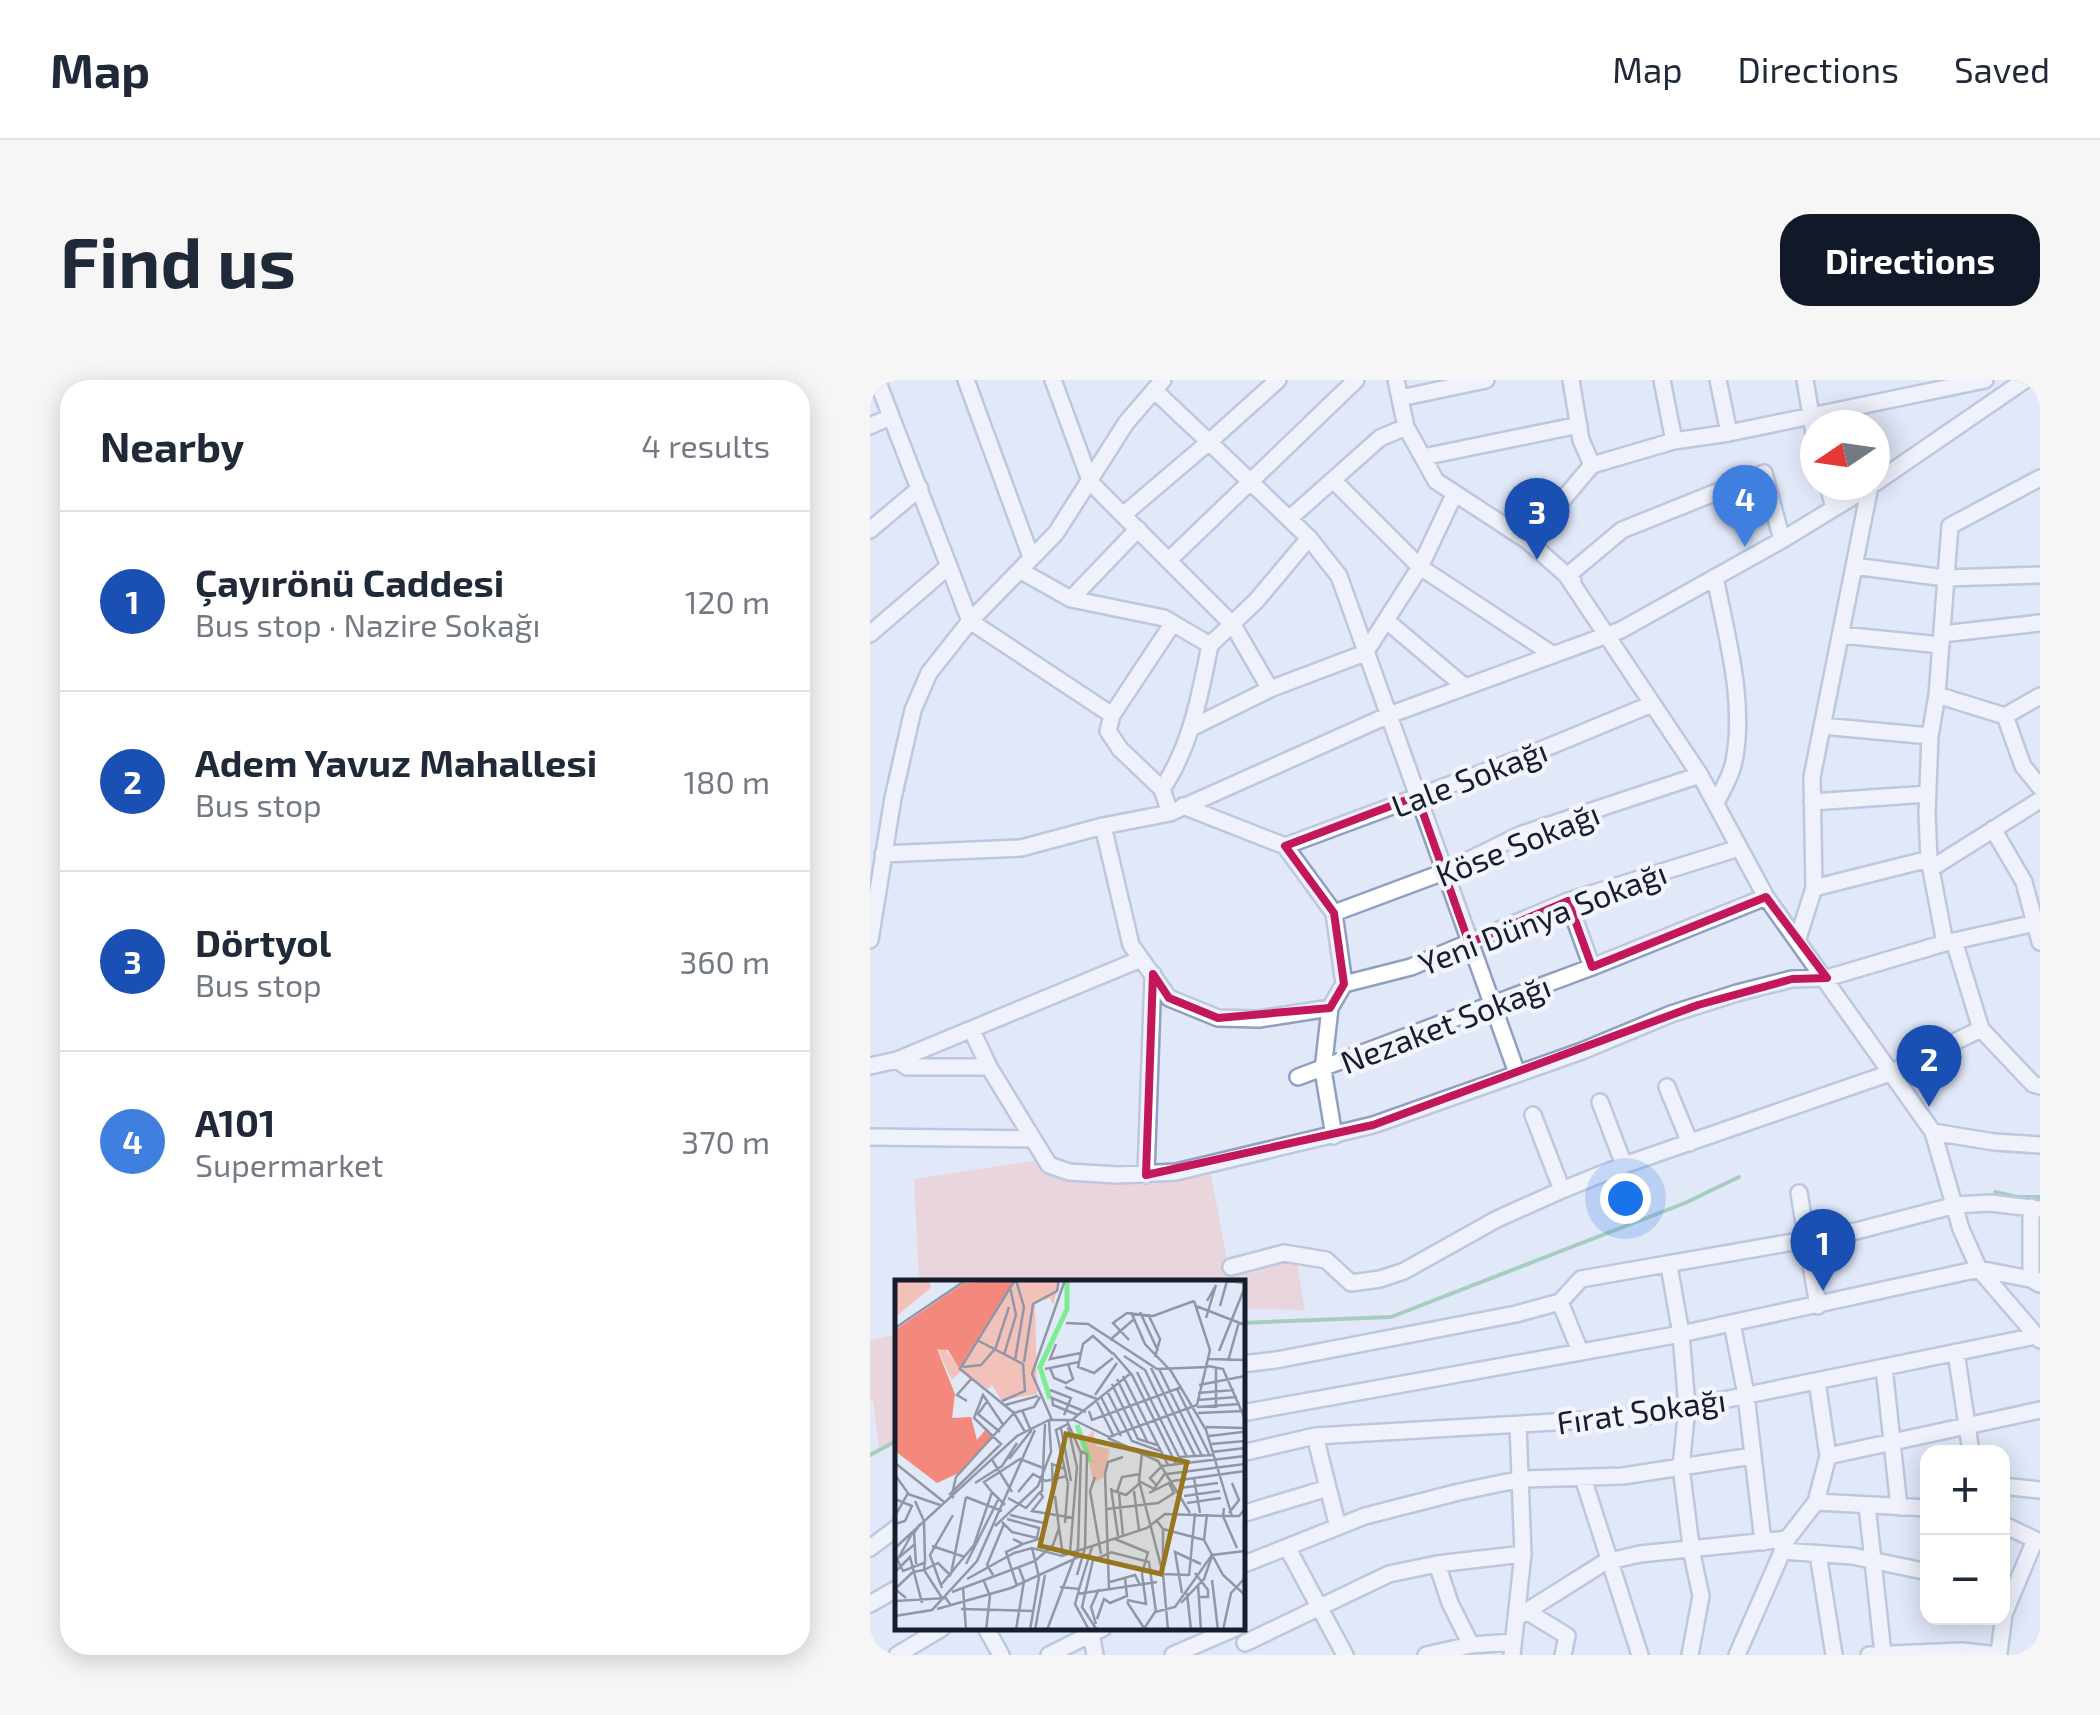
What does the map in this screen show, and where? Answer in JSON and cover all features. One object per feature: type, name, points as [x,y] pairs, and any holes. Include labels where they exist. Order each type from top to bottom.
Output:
[{"type":"street","points":[[877,380],[970,621],[1112,715]]},
{"type":"street","points":[[966,380],[1026,564],[1071,599],[1164,618],[1210,645]]},
{"type":"street","points":[[1052,380],[1091,482],[1233,625],[1270,689]]},
{"type":"street","points":[[1123,515],[1278,380]]},
{"type":"street","points":[[1168,560],[1356,380]]},
{"type":"street","points":[[1396,380],[1406,427],[1436,481],[1528,541],[1568,576],[1614,633],[1652,704],[1700,775],[1766,898],[1827,978],[1933,1132],[1960,1228],[1979,1269],[2038,1338]]},
{"type":"street","points":[[1400,398],[1486,380]]},
{"type":"street","points":[[1571,380],[1579,425],[1592,464]]},
{"type":"street","points":[[1662,380],[1674,441]]},
{"type":"street","points":[[1718,380],[1729,433]]},
{"type":"street","points":[[1805,380],[1808,410]]},
{"type":"street","points":[[1838,410],[1982,380]]},
{"type":"street","points":[[1890,473],[2025,380]]},
{"type":"street","points":[[870,940],[883,854],[914,710],[928,674],[970,621],[1056,533],[1152,387],[1309,538],[1339,576],[1517,1073]]},
{"type":"street","points":[[870,426],[890,416]]},
{"type":"street","points":[[1528,541],[1592,464],[1674,441],[1800,418]]},
{"type":"street","points":[[1423,458],[1579,425]]},
{"type":"street","points":[[1289,519],[1380,438],[1406,427]]},
{"type":"street","points":[[1568,576],[1622,530],[1764,472],[1782,540]]},
{"type":"street","points":[[2040,478],[1950,526],[1928,794],[1930,863],[1949,942],[1981,1029],[2008,1060],[2040,1086]]},
{"type":"street","points":[[1333,480],[1420,567],[1552,654]]},
{"type":"street","points":[[870,530],[920,488]]},
{"type":"street","points":[[1191,728],[1270,689],[1365,654],[1420,567],[1455,494]]},
{"type":"street","points":[[1832,500],[1834,508]]},
{"type":"street","points":[[883,854],[1020,848],[1176,809],[1389,715],[1614,633],[1847,500]]},
{"type":"street","points":[[1798,938],[1814,888],[1812,777],[1869,500]]},
{"type":"street","points":[[1071,599],[1138,529]]},
{"type":"street","points":[[1162,789],[1179,763],[1191,728],[1210,645],[1233,625],[1309,538]]},
{"type":"street","points":[[870,634],[948,566]]},
{"type":"street","points":[[1854,566],[1945,578],[2040,576]]},
{"type":"street","points":[[1715,577],[1738,721],[1734,763],[1716,803]]},
{"type":"street","points":[[1388,622],[1465,686]]},
{"type":"street","points":[[1173,623],[1112,715],[1108,731],[1176,809],[1285,846],[1334,913],[1344,984],[1330,1008],[1323,1070],[1334,1136]]},
{"type":"street","points":[[1841,635],[1941,639],[2040,623]]},
{"type":"street","points":[[1937,695],[2006,716],[2040,696]]},
{"type":"street","name":"Lale Sokağı","points":[[1285,846],[1652,704]]},
{"type":"street","points":[[1814,888],[1930,863],[1994,829],[2040,789],[2024,766],[2006,716]]},
{"type":"street","points":[[1822,726],[1930,736]]},
{"type":"street","name":"Köse Sokağı","points":[[1334,913],[1444,872],[1522,834],[1700,775]]},
{"type":"street","points":[[1812,802],[1928,794]]},
{"type":"street","points":[[1103,826],[1131,945],[1169,998],[1218,1018],[1260,1020],[1330,1008]]},
{"type":"street","points":[[1994,829],[2024,882],[2040,942]]},
{"type":"street","name":"Yeni Dünya Sokağı","points":[[1344,984],[1411,967],[1568,902],[1739,848]]},
{"type":"street","name":"Nezaket Sokağı","points":[[1298,1077],[1592,968],[1766,898]]},
{"type":"street","name":"Nezaket Sokağı","points":[[1568,902],[1592,968]]},
{"type":"street","points":[[972,1031],[989,1068],[1054,1168],[1146,1175],[1223,1164],[1334,1136],[1711,1000],[1792,979],[1827,978],[1949,942],[2037,923]]},
{"type":"street","points":[[870,1066],[897,1060],[972,1031],[1142,959]]},
{"type":"street","points":[[1146,1175],[1152,974]]},
{"type":"street","points":[[1231,1267],[1284,1253],[1326,1260],[1351,1283],[1380,1279],[1562,1190],[1894,1072],[1981,1029]]},
{"type":"street","points":[[897,1060],[907,1067],[989,1068]]},
{"type":"street","points":[[1667,1087],[1690,1143]]},
{"type":"street","points":[[1600,1102],[1624,1166]]},
{"type":"street","points":[[1533,1115],[1562,1190]]},
{"type":"street","points":[[1933,1132],[2040,1145]]},
{"type":"street","points":[[870,1137],[1032,1139]]},
{"type":"street","points":[[1799,1193],[1818,1306]]},
{"type":"street","points":[[1245,1364],[1367,1344],[1560,1302],[1581,1279],[1856,1231],[1956,1204],[1990,1202],[2036,1208],[2037,1282],[1979,1269],[1681,1334],[1245,1412]]},
{"type":"street","points":[[1669,1266],[1681,1334],[1687,1407],[1682,1466],[1701,1596],[1690,1655]]},
{"type":"street","points":[[1560,1302],[1580,1351]]},
{"type":"street","points":[[1732,1323],[1746,1395],[1763,1542]]},
{"type":"street","name":"Fırat Sokağı","points":[[1245,1452],[1315,1436],[1640,1417],[2038,1338]]},
{"type":"street","points":[[1956,1352],[1970,1445]]},
{"type":"street","points":[[1884,1367],[1899,1506]]},
{"type":"street","points":[[1737,1655],[1785,1545],[1816,1502],[1828,1456],[1817,1381]]},
{"type":"street","points":[[1828,1456],[2040,1410]]},
{"type":"street","points":[[1426,1655],[1470,1644],[1512,1648],[1522,1615],[1518,1426]]},
{"type":"street","points":[[1315,1436],[1338,1526]]},
{"type":"street","points":[[1245,1564],[1384,1511],[1521,1479],[1583,1478],[1752,1456]]},
{"type":"street","points":[[1583,1478],[1640,1655]]},
{"type":"street","points":[[2010,1487],[2040,1490]]},
{"type":"street","points":[[1245,1513],[1328,1488]]},
{"type":"street","points":[[1816,1502],[1920,1507]]},
{"type":"street","points":[[1868,1505],[1876,1654],[1999,1654],[2002,1625]]},
{"type":"street","points":[[2010,1528],[2038,1541],[2010,1594]]},
{"type":"street","points":[[870,1548],[895,1529]]},
{"type":"street","points":[[1522,1615],[1612,1561],[1692,1549],[1763,1542],[1920,1570]]},
{"type":"street","points":[[1288,1547],[1345,1655]]},
{"type":"street","points":[[1173,1655],[1242,1638],[1389,1574],[1522,1554]]},
{"type":"street","points":[[1818,1554],[1834,1655]]},
{"type":"street","points":[[1436,1564],[1470,1644]]},
{"type":"street","points":[[870,1604],[895,1590]]},
{"type":"street","points":[[1522,1615],[1566,1636],[1564,1655]]},
{"type":"street","points":[[897,1655],[939,1630]]},
{"type":"street","points":[[987,1630],[1001,1655]]},
{"type":"street","points":[[1049,1655],[1093,1630]]},
{"type":"street","points":[[1095,1630],[1096,1655]]},
{"type":"highlighted area","points":[[1417,796],[1469,943],[1568,901],[1592,967],[1766,897],[1827,978],[1792,979],[1698,1005],[1373,1125],[1146,1175],[1153,974],[1169,998],[1218,1018],[1330,1008],[1344,984],[1334,913],[1285,846]]},
{"type":"shaded area","points":[[1053,1158],[1144,1184],[1211,1175],[1227,1259],[1297,1264],[1305,1310],[1245,1309],[1245,1280],[919,1280],[914,1179]]},
{"type":"shaded area","points":[[895,1334],[895,1440],[879,1448],[870,1400],[870,1340]]},
{"type":"waterway","points":[[1245,1323],[1391,1317],[1685,1203],[1739,1177]]},
{"type":"waterway","points":[[1995,1192],[2040,1197]]},
{"type":"waterway","points":[[870,1455],[895,1442]]},
{"type":"place","name":"A101","points":[[1745,547]]},
{"type":"place","name":"Dörtyol","points":[[1537,560]]},
{"type":"place","name":"Adem Yavuz Mahallesi","points":[[1929,1107]]},
{"type":"place","name":"Çayırönü Caddesi","points":[[1823,1291]]}]
